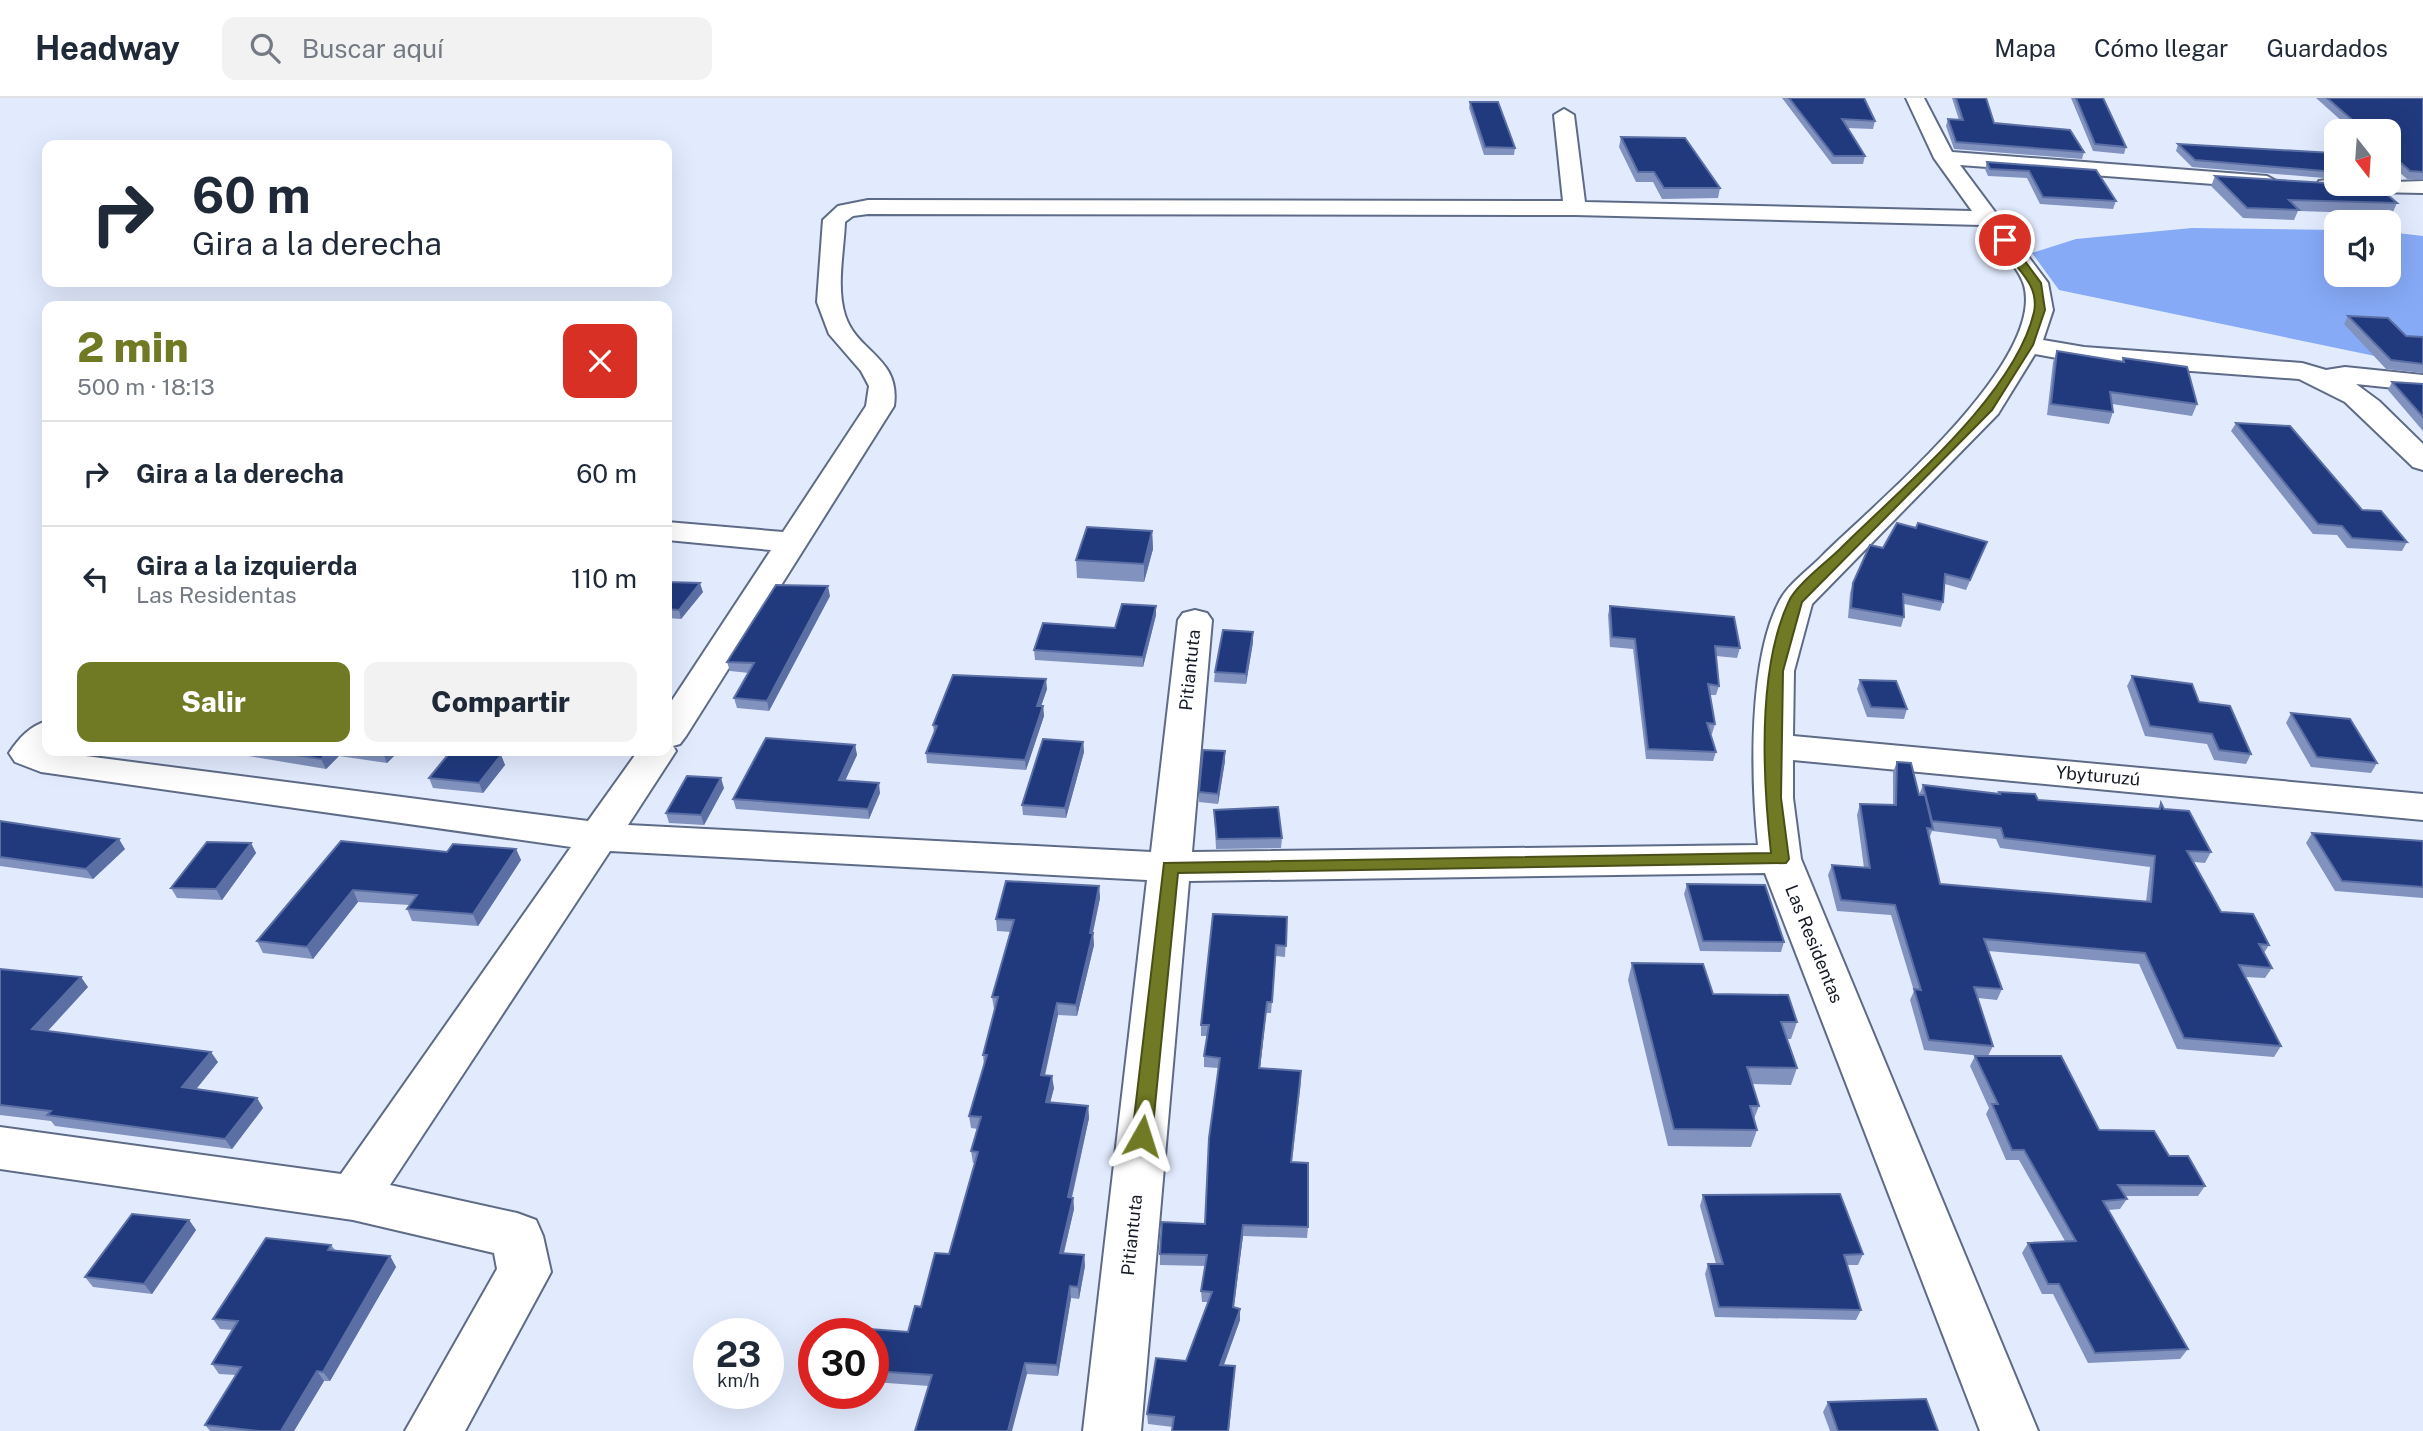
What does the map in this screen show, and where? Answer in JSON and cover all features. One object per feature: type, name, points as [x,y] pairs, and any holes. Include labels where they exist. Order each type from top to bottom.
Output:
[{"type":"street","name":"Las Residentas","points":[[1915,98],[1944,158],[2036,283],[2040,310],[2028,345],[1988,408],[1796,601],[1776,671],[1772,746],[1773,798],[1780,859],[2009,1431]]},
{"type":"street","points":[[1564,115],[1575,208]]},
{"type":"street","points":[[1944,158],[2355,188],[2423,187]]},
{"type":"street","points":[[672,728],[880,407],[883,386],[872,367],[842,334],[829,302],[834,220],[846,211],[868,207],[1575,208],[1988,218]]},
{"type":"street","points":[[2028,345],[2084,355],[2302,372],[2327,378],[2362,399],[2423,461]]},
{"type":"street","points":[[2327,378],[2345,375],[2423,383]]},
{"type":"street","points":[[672,531],[792,542]]},
{"type":"street","name":"Pitiantuta","points":[[1112,1431],[1195,620]]},
{"type":"street","points":[[42,738],[28,753],[41,760],[601,837],[1170,867],[1780,859]]},
{"type":"street","name":"Ybyturuzú","points":[[1772,746],[2423,807]]},
{"type":"street","points":[[353,1198],[654,756]]},
{"type":"street","points":[[0,1148],[353,1198],[517,1236],[524,1272],[435,1431]]},
{"type":"water","points":[[2192,228],[2324,230],[2324,287],[2401,287],[2401,233],[2423,236],[2423,366],[2059,290],[2032,253],[2076,239]]},
{"type":"building","points":[[1789,98],[1864,98],[1875,121],[1842,119],[1865,156],[1834,156]]},
{"type":"building","points":[[1956,98],[1986,98],[1994,123],[2070,130],[2084,152],[1956,142],[1948,119],[1963,120]]},
{"type":"building","points":[[2076,98],[2103,98],[2126,147],[2095,144]]},
{"type":"building","points":[[2327,98],[2423,98],[2423,172],[2410,171],[2401,163],[2401,119],[2351,119]]},
{"type":"building","points":[[1470,102],[1498,102],[1515,148],[1485,147]]},
{"type":"building","points":[[1621,137],[1685,138],[1720,188],[1664,188],[1654,172],[1638,172]]},
{"type":"building","points":[[2178,144],[2324,152],[2324,171],[2195,160]]},
{"type":"building","points":[[1987,162],[2096,170],[2116,201],[2043,197],[2029,171],[1990,169]]},
{"type":"building","points":[[2215,176],[2324,183],[2324,196],[2389,196],[2397,203],[2289,200],[2299,210],[2247,208]]},
{"type":"building","points":[[2348,316],[2388,318],[2406,336],[2423,337],[2423,364],[2391,360]]},
{"type":"building","points":[[2057,351],[2124,362],[2123,358],[2187,367],[2197,404],[2110,392],[2113,412],[2051,404]]},
{"type":"building","points":[[2392,382],[2423,384],[2423,417]]},
{"type":"building","points":[[2236,423],[2290,426],[2362,510],[2381,511],[2407,542],[2352,538],[2342,526],[2318,524]]},
{"type":"building","points":[[1897,523],[1916,528],[1918,523],[1987,542],[1970,580],[1945,574],[1943,602],[1903,594],[1904,617],[1851,608],[1853,583],[1870,545],[1883,548]]},
{"type":"building","points":[[1087,527],[1152,531],[1144,564],[1076,560]]},
{"type":"building","points":[[672,582],[700,583],[679,610],[672,609]]},
{"type":"building","points":[[776,585],[828,586],[767,701],[734,698],[754,663],[727,662]]},
{"type":"building","points":[[1122,604],[1156,606],[1143,657],[1034,650],[1043,623],[1115,628]]},
{"type":"building","points":[[1610,606],[1734,617],[1740,648],[1715,646],[1719,686],[1708,684],[1715,724],[1707,723],[1716,752],[1648,749],[1635,639],[1612,637]]},
{"type":"building","points":[[1223,630],[1253,632],[1246,674],[1215,672]]},
{"type":"building","points":[[953,675],[1046,679],[1037,706],[1043,706],[1025,760],[926,753],[937,726],[933,725]]},
{"type":"building","points":[[2132,676],[2192,684],[2199,702],[2230,706],[2251,754],[2219,750],[2212,734],[2150,726]]},
{"type":"building","points":[[1860,680],[1896,681],[1907,709],[1871,707]]},
{"type":"building","points":[[2291,713],[2350,719],[2377,763],[2317,757]]},
{"type":"building","points":[[766,738],[855,745],[839,780],[879,783],[868,809],[733,799]]},
{"type":"building","points":[[1043,739],[1083,742],[1065,808],[1022,805]]},
{"type":"building","points":[[1203,750],[1225,751],[1218,794],[1199,792]]},
{"type":"building","points":[[302,756],[324,756],[321,759]]},
{"type":"building","points":[[447,756],[500,756],[479,783],[429,778]]},
{"type":"building","points":[[1897,762],[1911,763],[1919,795],[1925,795],[1933,829],[1927,828],[1940,884],[2151,902],[2155,856],[2004,838],[2001,828],[1932,821],[1923,785],[2000,794],[1999,792],[2035,794],[2038,800],[2160,809],[2161,803],[2164,809],[2189,811],[2211,852],[2187,851],[2221,912],[2253,914],[2269,945],[2259,944],[2272,968],[2239,965],[2281,1046],[2184,1038],[2145,953],[1984,939],[2002,989],[1974,987],[1993,1046],[1929,1040],[1914,989],[1921,990],[1895,905],[1841,900],[1832,865],[1870,868],[1860,804],[1896,805]]},
{"type":"building","points":[[687,776],[721,778],[701,815],[666,813]]},
{"type":"building","points":[[1278,807],[1282,838],[1217,839],[1214,810]]},
{"type":"building","points":[[0,821],[119,839],[86,869],[0,857]]},
{"type":"building","points":[[2312,833],[2423,841],[2423,887],[2342,881]]},
{"type":"building","points":[[341,841],[447,852],[453,844],[516,849],[473,914],[407,909],[417,895],[353,890],[307,947],[257,941]]},
{"type":"building","points":[[207,842],[251,843],[216,889],[171,888]]},
{"type":"building","points":[[1006,881],[1099,886],[1090,933],[1093,933],[1076,1005],[1057,1003],[1041,1075],[1052,1076],[1046,1102],[1088,1106],[1068,1197],[1073,1198],[1060,1253],[1084,1255],[1078,1287],[1070,1286],[1057,1365],[1025,1363],[1008,1431],[915,1431],[932,1375],[889,1372],[889,1330],[908,1332],[915,1306],[921,1307],[935,1253],[949,1254],[978,1152],[971,1151],[981,1117],[969,1116],[987,1055],[983,1055],[998,997],[992,997],[1014,920],[996,919]]},
{"type":"building","points":[[1687,884],[1765,885],[1784,942],[1703,941]]},
{"type":"building","points":[[1213,914],[1287,917],[1286,946],[1276,945],[1272,1002],[1267,1002],[1259,1068],[1301,1071],[1291,1162],[1308,1163],[1308,1227],[1243,1225],[1233,1307],[1240,1309],[1220,1365],[1235,1366],[1228,1431],[1172,1431],[1174,1417],[1147,1414],[1156,1358],[1186,1361],[1212,1292],[1201,1291],[1207,1255],[1160,1254],[1162,1222],[1205,1224],[1209,1138],[1220,1058],[1204,1056],[1209,1025],[1201,1025]]},
{"type":"building","points":[[1632,963],[1703,964],[1713,994],[1788,995],[1797,1022],[1781,1022],[1797,1068],[1747,1067],[1759,1106],[1750,1106],[1757,1130],[1674,1129]]},
{"type":"building","points":[[0,969],[81,977],[32,1029],[211,1052],[182,1087],[257,1098],[225,1139],[47,1115],[51,1111],[0,1105]]},
{"type":"building","points":[[1975,1056],[2061,1056],[2099,1130],[2154,1131],[2169,1156],[2188,1156],[2205,1186],[2118,1185],[2127,1199],[2103,1201],[2188,1349],[2095,1353],[2059,1284],[2048,1284],[2028,1243],[2076,1241],[2024,1150],[2012,1150],[1992,1104],[1998,1104]]},
{"type":"building","points":[[1840,1194],[1863,1254],[1844,1255],[1861,1310],[1719,1307],[1708,1264],[1723,1264],[1703,1195]]},
{"type":"building","points":[[132,1214],[189,1220],[144,1284],[85,1277]]},
{"type":"building","points":[[266,1238],[331,1245],[328,1250],[390,1256],[323,1372],[317,1371],[281,1431],[205,1425],[241,1367],[212,1364],[238,1321],[213,1319]]},
{"type":"building","points":[[1926,1399],[1938,1431],[1838,1431],[1828,1402]]},
{"type":"route","points":[[1142,1136],[1170,867],[1780,859],[1773,798],[1772,746],[1776,671],[1796,601],[1988,408],[2028,345],[2040,310],[2036,283],[2005,240]]}]
